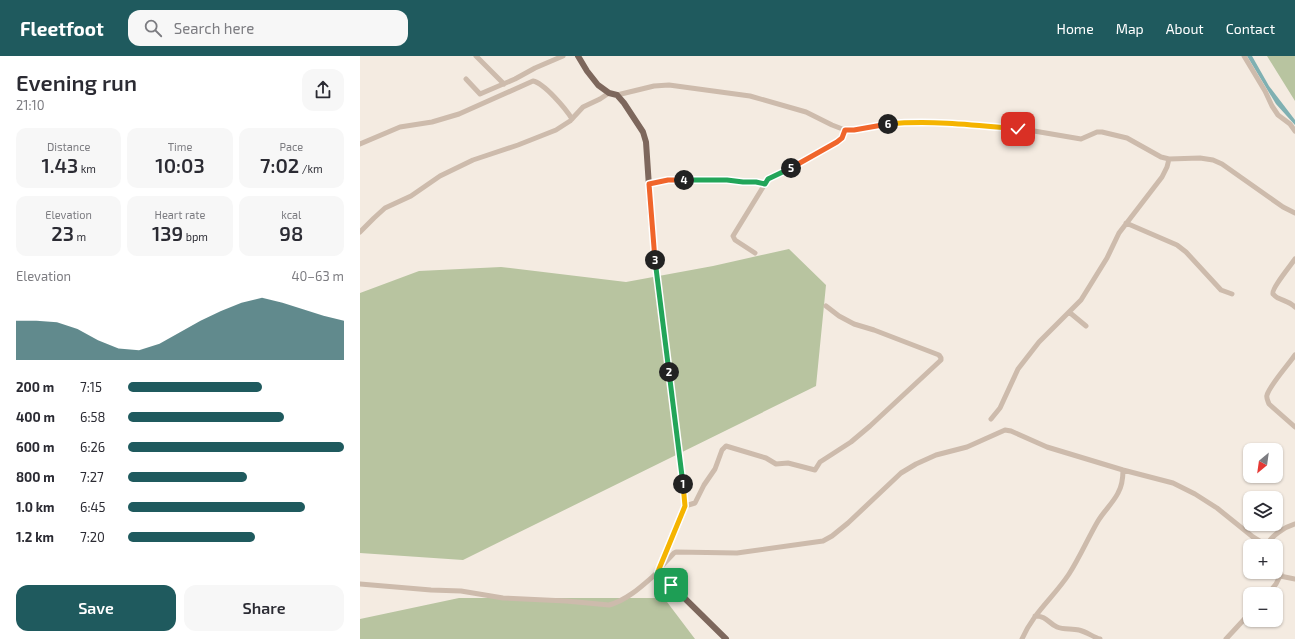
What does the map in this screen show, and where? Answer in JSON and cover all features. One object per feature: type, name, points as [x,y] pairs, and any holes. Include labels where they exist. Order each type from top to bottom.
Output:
[{"type":"main road","points":[[578,56],[593,80],[609,93],[617,95],[631,112],[645,138],[658,288],[685,506],[658,571],[726,639]]},
{"type":"street","points":[[476,56],[504,84]]},
{"type":"street","points":[[480,94],[562,56]]},
{"type":"street","points":[[1244,56],[1278,115],[1290,124],[1295,131]]},
{"type":"street","points":[[466,79],[480,94],[484,103]]},
{"type":"street","points":[[360,144],[400,127],[436,121],[459,114],[534,81],[546,88],[567,111],[572,119]]},
{"type":"street","points":[[617,95],[654,86],[669,85],[750,96],[806,112],[832,126],[845,130],[854,130],[885,124],[916,123],[980,125],[1018,129],[1082,139],[1097,132],[1102,132],[1127,138],[1161,157],[1169,159],[1200,158],[1213,160],[1222,164],[1283,207],[1295,213]]},
{"type":"street","points":[[360,232],[385,208],[411,196],[440,176],[473,160],[556,130],[567,124],[583,107],[609,93]]},
{"type":"street","points":[[755,253],[735,240],[734,236],[768,179],[796,166],[837,142],[842,138],[845,130]]},
{"type":"street","points":[[991,419],[1000,408],[1018,369],[1039,342],[1081,300],[1107,258],[1119,233],[1162,177],[1169,159]]},
{"type":"street","points":[[649,184],[671,180],[727,180],[765,184]]},
{"type":"street","points":[[1126,223],[1177,245],[1186,252],[1221,290],[1232,294]]},
{"type":"street","points":[[1295,259],[1275,286],[1273,292],[1273,294],[1278,298],[1295,307]]},
{"type":"street","points":[[685,506],[695,503],[704,485],[715,469],[722,450],[726,446],[766,458],[776,464],[788,463],[815,470],[820,462],[851,442],[870,426],[941,360],[939,355],[874,330],[854,324],[839,316],[826,306]]},
{"type":"street","points":[[1069,312],[1086,326]]},
{"type":"street","points":[[1295,355],[1271,387],[1267,395],[1269,404],[1295,427]]},
{"type":"street","points":[[360,584],[461,592],[503,598],[609,605],[629,595],[658,571],[676,552],[737,553],[822,541],[832,536],[848,523],[901,473],[936,455],[968,447],[1005,430],[1017,433],[1047,447],[1123,470],[1174,483],[1217,508],[1256,539]]},
{"type":"street","points":[[1022,639],[1035,616],[1068,575],[1098,521],[1117,494],[1122,483],[1123,470]]},
{"type":"street","points":[[1271,539],[1284,528],[1295,524]]},
{"type":"street","points":[[1283,577],[1295,579]]},
{"type":"street","points":[[1035,616],[1045,618],[1056,627],[1080,630],[1100,639]]},
{"type":"street","points":[[1226,639],[1243,621]]},
{"type":"green space","points":[[1267,56],[1295,56],[1295,101]]},
{"type":"green space","points":[[789,249],[826,285],[816,386],[463,560],[360,553],[360,293],[419,271],[501,267],[626,282],[713,266]]},
{"type":"green space","points":[[459,598],[664,598],[695,639],[360,639],[360,619]]},
{"type":"water","points":[[1247,56],[1252,56],[1269,86],[1295,120],[1295,125],[1276,104]]},
{"type":"route","points":[[671,585],[660,576],[658,572],[682,514],[685,501],[658,288],[649,184],[668,180],[727,180],[761,182],[765,184],[766,180],[796,166],[837,142],[842,138],[845,130],[854,130],[885,124],[942,123],[1018,129]]}]
